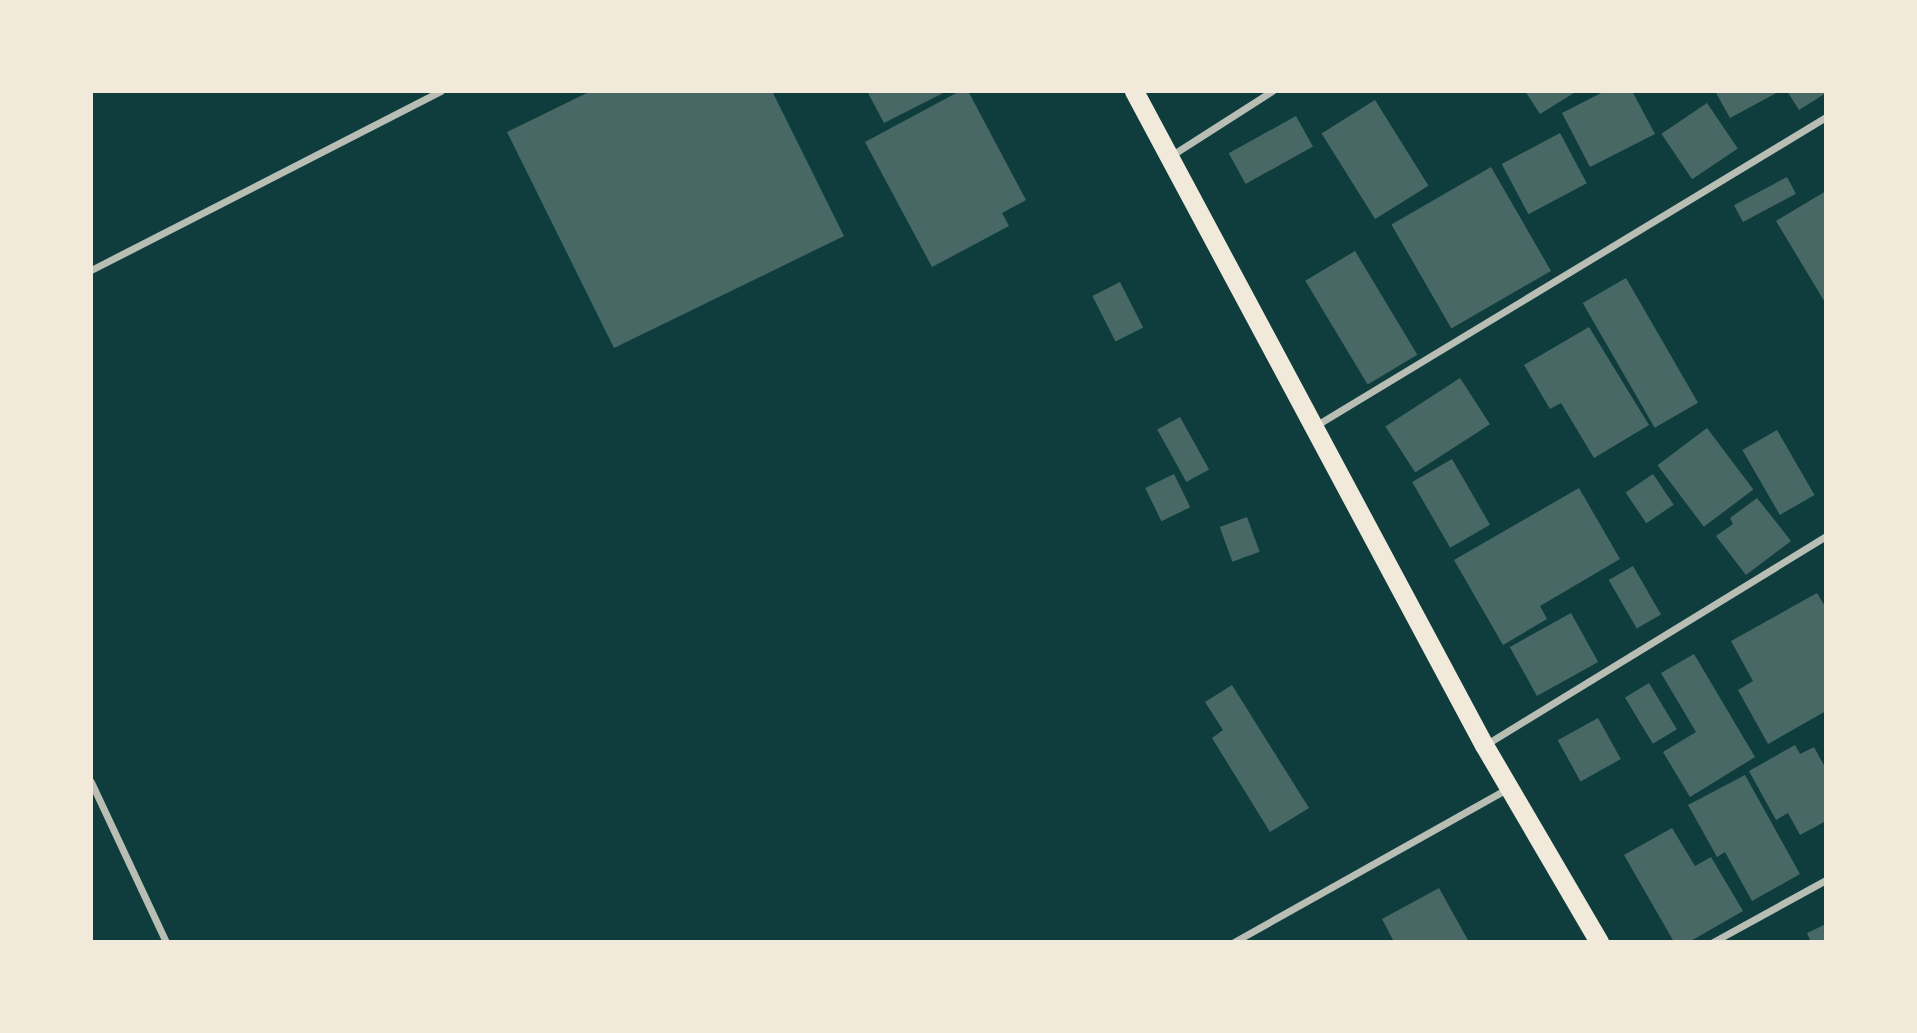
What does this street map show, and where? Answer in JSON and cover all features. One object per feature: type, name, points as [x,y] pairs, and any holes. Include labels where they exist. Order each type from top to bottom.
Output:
[{"type":"highway","points":[[1134,91],[1484,745],[1600,942]]},
{"type":"street","points":[[91,270],[441,91]]},
{"type":"street","points":[[1171,156],[1272,91]]},
{"type":"street","points":[[1312,428],[1826,117]]},
{"type":"street","points":[[1484,745],[1826,536]]},
{"type":"street","points":[[91,782],[166,942]]},
{"type":"street","points":[[1234,942],[1510,787]]},
{"type":"street","points":[[1713,942],[1826,880]]},
{"type":"building","points":[[591,91],[772,91],[844,236],[614,348],[507,132]]},
{"type":"building","points":[[867,91],[947,91],[884,123]]},
{"type":"building","points":[[960,91],[968,91],[1026,200],[1002,213],[1009,226],[932,267],[865,142]]},
{"type":"building","points":[[1525,91],[1577,91],[1540,114]]},
{"type":"building","points":[[1605,91],[1632,91],[1655,134],[1590,167],[1562,113]]},
{"type":"building","points":[[1715,91],[1780,91],[1730,118]]},
{"type":"building","points":[[1787,91],[1826,91],[1826,93],[1799,110]]},
{"type":"building","points":[[1375,100],[1429,186],[1375,219],[1322,133]]},
{"type":"building","points":[[1707,103],[1738,149],[1692,179],[1661,134]]},
{"type":"building","points":[[1296,116],[1313,147],[1246,184],[1229,153]]},
{"type":"building","points":[[1560,133],[1587,183],[1528,214],[1502,164]]},
{"type":"building","points":[[1491,167],[1551,271],[1451,328],[1391,224]]},
{"type":"building","points":[[1787,177],[1796,194],[1743,222],[1734,205]]},
{"type":"building","points":[[1826,191],[1826,304],[1776,221]]},
{"type":"building","points":[[1355,251],[1417,355],[1368,385],[1305,281]]},
{"type":"building","points":[[1626,278],[1698,403],[1655,428],[1583,303]]},
{"type":"building","points":[[1120,282],[1143,327],[1116,342],[1092,296]]},
{"type":"building","points":[[1589,327],[1649,425],[1594,458],[1561,403],[1550,409],[1524,365]]},
{"type":"building","points":[[1460,378],[1490,424],[1415,473],[1385,426]]},
{"type":"building","points":[[1180,417],[1209,469],[1186,482],[1157,430]]},
{"type":"building","points":[[1707,428],[1753,489],[1704,527],[1657,465]]},
{"type":"building","points":[[1777,430],[1814,495],[1780,515],[1742,450]]},
{"type":"building","points":[[1452,459],[1490,525],[1450,548],[1412,482]]},
{"type":"building","points":[[1174,474],[1190,507],[1161,521],[1145,488]]},
{"type":"building","points":[[1653,474],[1674,505],[1646,523],[1626,492]]},
{"type":"building","points":[[1579,488],[1620,559],[1540,606],[1547,619],[1503,645],[1454,560]]},
{"type":"building","points":[[1757,498],[1791,541],[1746,575],[1716,536],[1733,524],[1730,518]]},
{"type":"building","points":[[1247,517],[1260,552],[1232,562],[1220,527]]},
{"type":"building","points":[[1633,566],[1661,614],[1637,628],[1609,580]]},
{"type":"building","points":[[1817,593],[1826,608],[1826,711],[1768,744],[1738,690],[1753,681],[1731,641]]},
{"type":"building","points":[[1571,613],[1598,662],[1537,696],[1510,647]]},
{"type":"building","points":[[1694,654],[1755,757],[1690,797],[1663,752],[1696,732],[1661,673]]},
{"type":"building","points":[[1649,683],[1677,729],[1653,744],[1625,697]]},
{"type":"building","points":[[1232,685],[1309,808],[1270,832],[1212,738],[1223,730],[1205,702]]},
{"type":"building","points":[[1598,718],[1621,759],[1581,781],[1558,740]]},
{"type":"building","points":[[1795,745],[1800,754],[1814,747],[1826,769],[1826,821],[1800,835],[1788,813],[1776,820],[1749,771]]},
{"type":"building","points":[[1745,775],[1800,874],[1752,901],[1725,852],[1717,857],[1688,805]]},
{"type":"building","points":[[1672,828],[1695,866],[1711,857],[1743,911],[1689,942],[1674,942],[1624,855]]},
{"type":"building","points":[[1439,888],[1469,942],[1394,942],[1382,919]]},
{"type":"building","points":[[1826,924],[1826,942],[1811,942],[1807,933]]}]
